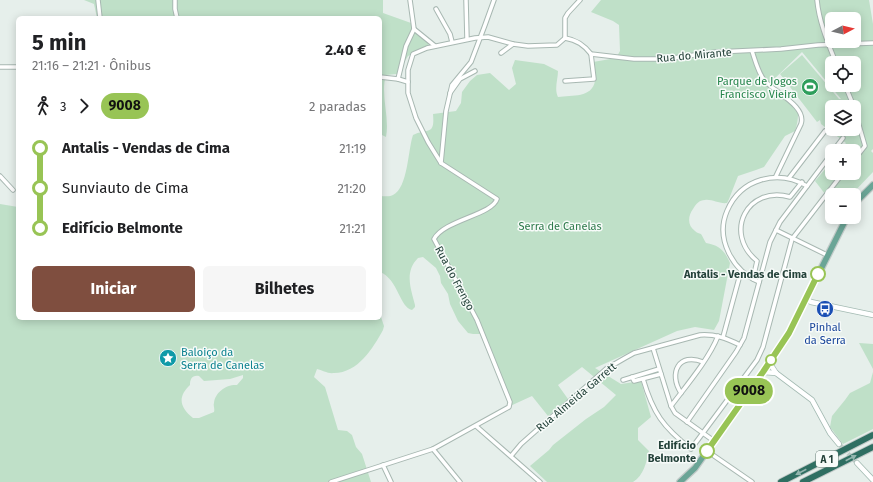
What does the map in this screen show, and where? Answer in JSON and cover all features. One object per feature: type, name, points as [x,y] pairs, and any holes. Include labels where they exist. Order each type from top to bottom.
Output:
[{"type":"highway","name":"A 1","points":[[781,482],[873,435]]},
{"type":"highway","name":"A 1","points":[[803,482],[873,447]]},
{"type":"main road","points":[[861,196],[873,185]]},
{"type":"main road","points":[[680,482],[695,468],[789,333],[843,224]]},
{"type":"street","points":[[98,0],[100,16]]},
{"type":"street","points":[[175,0],[177,16]]},
{"type":"street","points":[[398,79],[406,46],[414,29],[410,0]]},
{"type":"street","points":[[466,0],[467,39]]},
{"type":"street","points":[[441,163],[446,111],[450,93],[455,81],[471,62],[494,0]]},
{"type":"street","points":[[564,81],[594,79],[591,54],[585,47],[574,40],[565,38],[565,18],[580,0]]},
{"type":"street","points":[[817,0],[825,34]]},
{"type":"street","points":[[436,9],[450,34],[452,42]]},
{"type":"street","points":[[414,29],[435,46]]},
{"type":"street","name":"Rua do Frengo","points":[[476,426],[510,407],[510,402],[477,320],[434,239],[441,231],[474,214],[491,208],[498,199],[441,163],[416,118],[408,93],[408,70],[413,54],[452,42],[488,37],[513,44],[528,46],[557,45],[565,38]]},
{"type":"street","name":"Rua do Mirante","points":[[861,43],[873,43]]},
{"type":"street","points":[[501,54],[513,44]]},
{"type":"street","name":"Rua do Mirante","points":[[591,54],[634,59],[666,58],[716,52],[781,49],[825,44]]},
{"type":"street","points":[[752,51],[764,79],[796,106],[802,117],[801,124],[776,176]]},
{"type":"street","points":[[0,67],[16,67]]},
{"type":"street","points":[[450,93],[460,79],[475,71]]},
{"type":"street","points":[[382,77],[408,82]]},
{"type":"street","points":[[788,178],[825,131]]},
{"type":"street","points":[[861,132],[865,146],[861,151]]},
{"type":"street","points":[[839,144],[843,138]]},
{"type":"street","points":[[687,422],[744,338],[770,242],[780,222],[825,162]]},
{"type":"street","points":[[0,176],[14,190]]},
{"type":"street","points":[[759,282],[741,271],[734,262],[726,246],[724,231],[727,211],[740,192],[746,187],[767,177],[776,176],[788,178],[802,182],[807,186]]},
{"type":"street","points":[[643,379],[648,396],[655,411],[666,427],[691,449],[757,360],[763,347],[792,238],[838,180]]},
{"type":"street","points":[[753,279],[758,261],[750,254],[743,241],[741,232],[744,214],[750,206],[766,196],[790,196],[802,182]]},
{"type":"street","points":[[776,230],[827,256]]},
{"type":"street","points":[[723,337],[741,271]]},
{"type":"street","points":[[806,299],[811,302],[873,315]]},
{"type":"street","name":"Rua Almeida Garrett","points":[[511,456],[521,444],[606,369],[624,358],[694,336],[709,334],[723,337],[740,345]]},
{"type":"street","points":[[671,406],[703,362],[718,336]]},
{"type":"street","points":[[654,348],[671,406],[675,413],[714,441]]},
{"type":"street","points":[[681,393],[675,383],[676,371],[679,365],[688,359],[696,359],[703,362]]},
{"type":"street","points":[[769,362],[776,373],[812,400],[830,433],[839,444]]},
{"type":"street","points":[[623,380],[659,368]]},
{"type":"street","points":[[763,372],[776,373]]},
{"type":"street","points":[[632,377],[634,381],[661,374]]},
{"type":"street","points":[[331,482],[433,450],[476,426],[540,482]]},
{"type":"street","points":[[433,450],[458,480],[452,482]]},
{"type":"street","points":[[707,451],[752,482]]},
{"type":"street","points":[[857,463],[873,480]]},
{"type":"street","points":[[383,465],[391,482]]},
{"type":"green space","points":[[84,0],[383,0],[383,13],[411,23],[425,37],[429,46],[408,56],[397,74],[386,75],[384,83],[384,98],[387,122],[386,137],[382,135],[382,16],[97,16],[94,4]]},
{"type":"green space","name":"Serra de Canelas","points":[[601,0],[869,0],[873,24],[873,149],[871,151],[873,153],[873,172],[858,188],[825,188],[825,194],[815,181],[825,169],[825,180],[861,180],[861,144],[845,144],[846,143],[837,136],[861,136],[861,100],[825,100],[825,127],[821,124],[820,120],[817,122],[780,74],[802,55],[825,82],[825,92],[833,92],[839,99],[841,99],[835,92],[861,92],[861,56],[825,56],[825,80],[802,52],[768,85],[778,94],[797,105],[798,118],[795,131],[785,136],[764,167],[738,176],[727,203],[708,200],[701,201],[695,205],[690,215],[689,220],[692,229],[701,234],[706,243],[715,245],[721,249],[730,263],[719,321],[714,330],[695,327],[677,331],[595,368],[621,384],[641,381],[651,417],[638,428],[638,440],[649,451],[646,464],[640,476],[633,482],[547,482],[530,466],[553,445],[604,407],[616,395],[582,367],[558,385],[568,399],[548,416],[532,396],[508,407],[509,403],[480,334],[468,333],[458,321],[436,268],[423,257],[418,258],[414,263],[410,275],[410,287],[415,305],[412,310],[404,304],[391,281],[382,273],[382,196],[393,195],[402,185],[407,168],[413,135],[432,128],[433,114],[456,111],[461,103],[462,92],[470,81],[477,75],[490,73],[509,90],[516,84],[512,68],[515,60],[544,64],[558,71],[556,87],[558,97],[581,95],[590,90],[595,81],[593,62],[616,58],[620,51],[619,25],[591,12]]},
{"type":"green space","points":[[0,204],[16,207],[16,320],[382,320],[384,326],[383,330],[369,352],[357,364],[343,372],[330,373],[317,369],[314,377],[325,387],[338,430],[347,431],[352,435],[356,447],[362,454],[371,482],[0,482]],"holes":[[[243,375],[243,378],[237,385],[226,387],[219,392],[215,399],[214,412],[199,418],[193,418],[183,406],[183,394],[190,385],[193,377],[199,376],[204,381],[230,379]]]},
{"type":"green space","points":[[859,343],[873,344],[873,369]]},
{"type":"green space","points":[[873,372],[873,429],[843,444],[830,427],[832,416],[850,393],[870,383]]},
{"type":"tunnel","points":[[839,444],[857,463]]},
{"type":"bus line","name":"9008","points":[[707,451],[789,333],[818,274]]},
{"type":"place","name":"Parque de Jogos Francisco Vieira","points":[[810,87]]},
{"type":"place","name":"Antalis - Vendas de Cima","points":[[818,274]]},
{"type":"place","name":"Pinhal da Serra","points":[[825,309]]},
{"type":"place","name":"Baloiço da Serra de Canelas","points":[[168,358]]},
{"type":"place","name":"Edifício Belmonte","points":[[707,451]]}]
